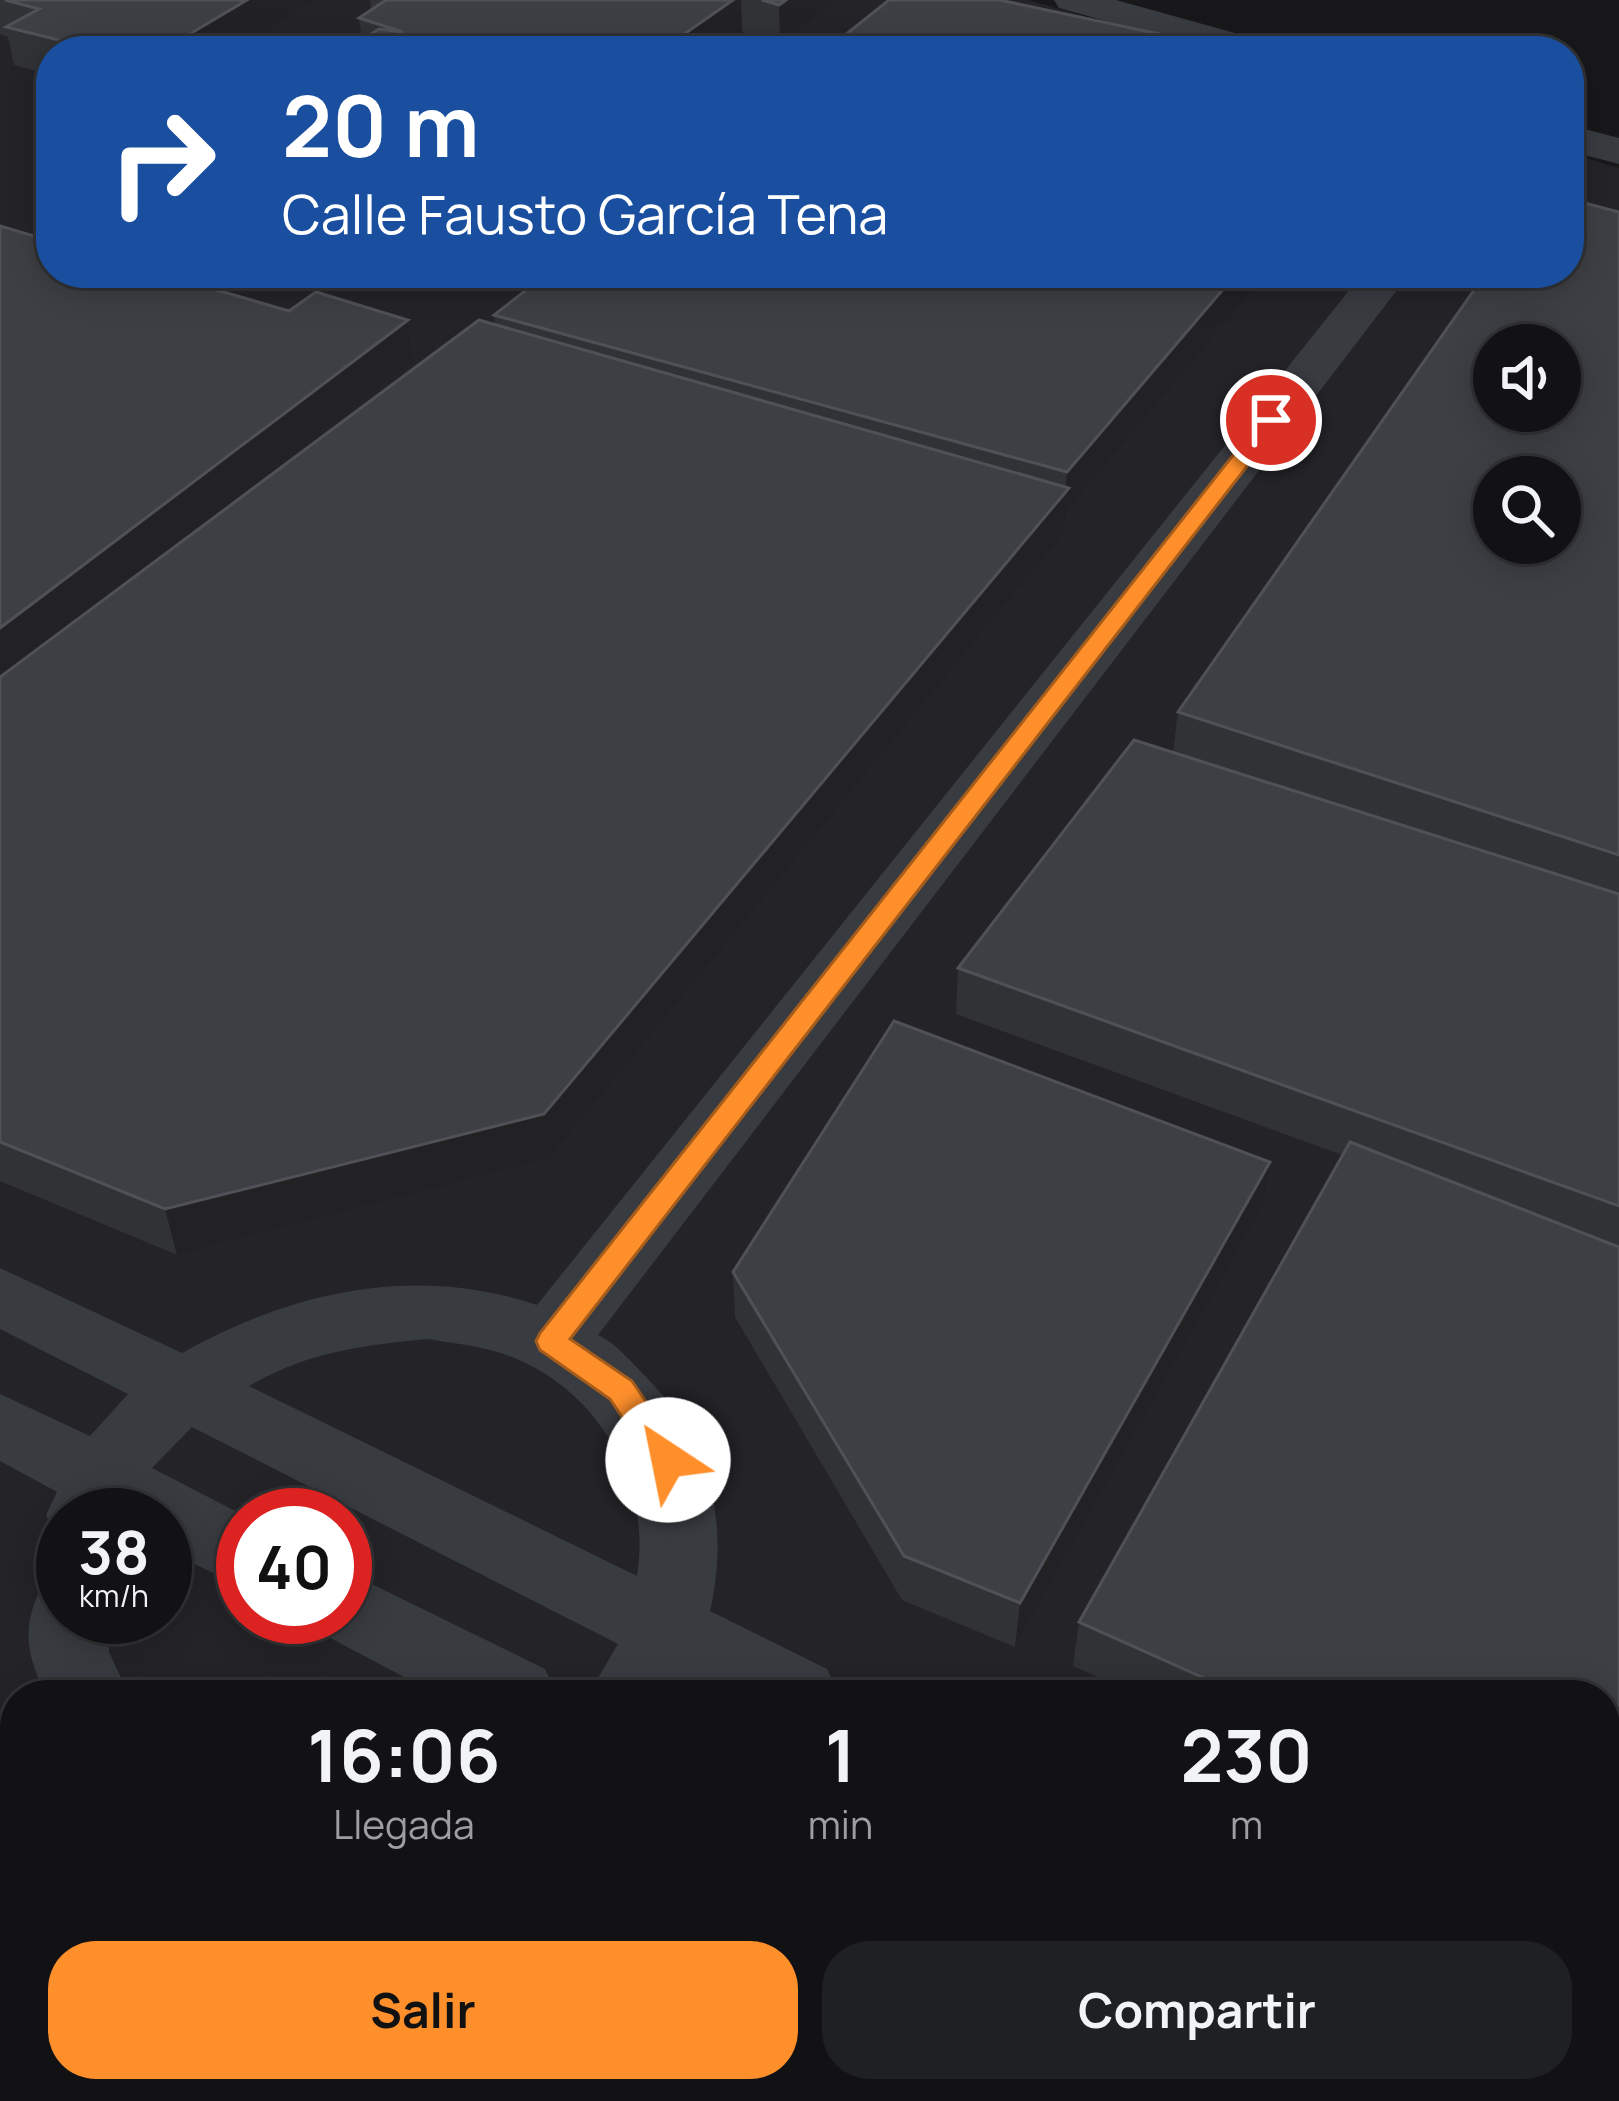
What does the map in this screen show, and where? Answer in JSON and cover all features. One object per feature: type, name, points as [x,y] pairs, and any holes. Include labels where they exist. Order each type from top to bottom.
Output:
[{"type":"street","points":[[1073,0],[1203,36]]},
{"type":"street","points":[[1584,142],[1619,152]]},
{"type":"street","points":[[551,1341],[1375,288]]},
{"type":"street","points":[[0,1296],[184,1384],[648,1663],[728,1680]]},
{"type":"street","points":[[98,1488],[137,1427],[184,1384],[272,1336],[368,1312],[464,1314],[551,1341],[621,1390],[668,1460],[684,1542],[648,1663]]},
{"type":"street","points":[[0,1425],[80,1488]]},
{"type":"street","points":[[372,1620],[487,1680]]},
{"type":"street","points":[[68,1644],[81,1680]]},
{"type":"shaded area","points":[[0,0],[1028,0],[1155,36],[36,36],[36,288],[1584,288],[1584,158],[1619,168],[1619,1680],[0,1680]]},
{"type":"building","points":[[5,0],[247,0],[186,36],[42,36],[6,27],[39,9]]},
{"type":"building","points":[[386,0],[733,0],[681,36],[368,36],[379,29],[403,32],[359,18]]},
{"type":"building","points":[[889,0],[1000,0],[1169,36],[844,36]]},
{"type":"building","points":[[1584,203],[1619,212],[1619,855],[1178,712],[1475,288],[1584,288]]},
{"type":"building","points":[[0,226],[36,237],[36,288],[210,288],[289,311],[316,292],[408,320],[0,628]]},
{"type":"building","points":[[529,288],[1224,288],[1067,472],[494,315]]},
{"type":"building","points":[[479,320],[1069,488],[544,1114],[165,1209],[0,1142],[0,677]]},
{"type":"building","points":[[1134,740],[1619,894],[1619,1206],[958,968]]},
{"type":"building","points":[[894,1021],[1270,1162],[1020,1603],[904,1556],[733,1272]]},
{"type":"building","points":[[1350,1142],[1619,1247],[1619,1680],[1209,1680],[1079,1622]]},
{"type":"route","points":[[668,1460],[621,1390],[551,1341],[1271,420]]}]
